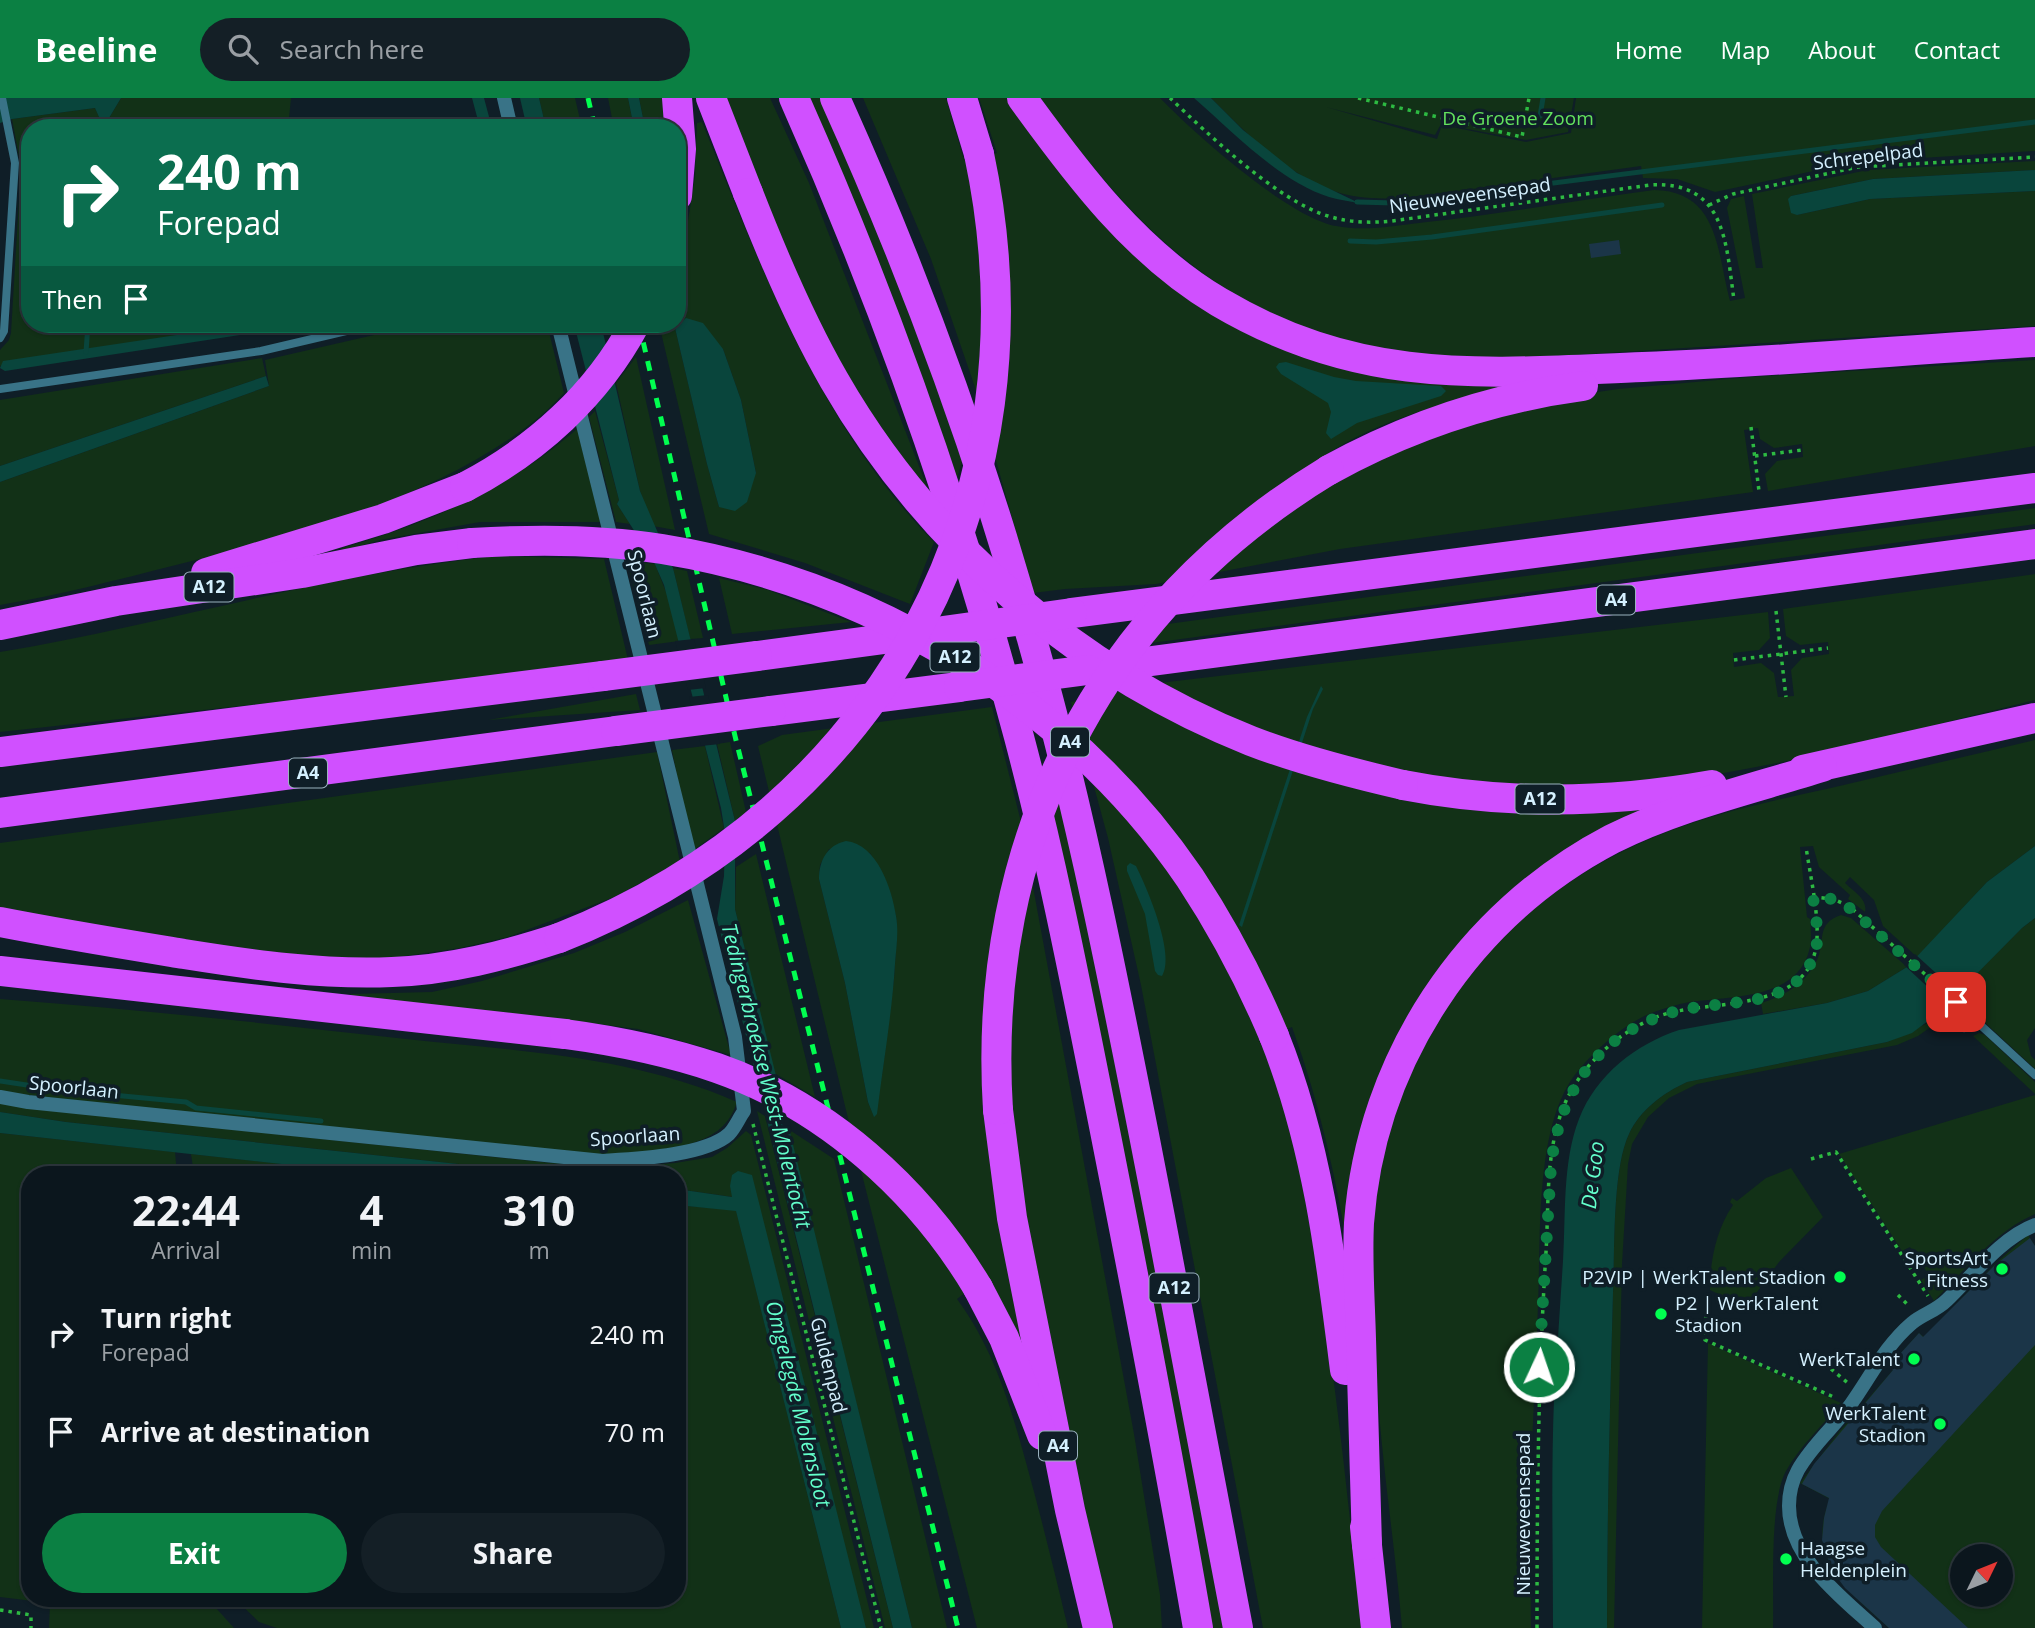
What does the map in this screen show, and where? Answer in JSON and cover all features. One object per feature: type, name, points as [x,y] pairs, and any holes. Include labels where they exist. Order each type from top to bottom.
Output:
[{"type":"highway","points":[[677,98],[679,119]]},
{"type":"highway","name":"A12","points":[[711,98],[766,240],[829,371],[858,419],[897,474],[970,556],[1011,595],[1072,643],[1136,685],[1229,732],[1290,755],[1403,785],[1462,794],[1520,798],[1613,797],[1678,791],[1822,767],[2035,718]]},
{"type":"highway","name":"A12","points":[[794,98],[863,260],[908,378],[968,558],[1016,724],[1051,866],[1079,1000],[1171,1471],[1198,1628]]},
{"type":"highway","name":"A12","points":[[835,98],[897,244],[951,389],[1000,535],[1050,705],[1107,948],[1238,1628]]},
{"type":"highway","name":"A4","points":[[0,971],[273,985],[363,973],[425,970],[487,959],[559,939],[620,912],[676,882],[719,853],[776,808],[819,765],[861,715],[890,673],[938,585],[967,510],[992,396],[997,297],[993,237],[979,154],[962,98]]},
{"type":"highway","name":"A4","points":[[1022,98],[1106,206],[1161,260],[1217,301],[1249,319],[1316,348],[1382,365],[1444,372],[1524,371],[1754,362],[2035,342]]},
{"type":"highway","name":"A12","points":[[116,601],[370,523],[465,487],[516,457],[564,417],[611,363],[629,333]]},
{"type":"highway","name":"A4","points":[[1098,1628],[1070,1510],[1012,1218],[998,1110],[995,1047],[996,1014],[1007,923],[1033,829],[1070,741],[1115,667],[1178,589],[1248,526],[1329,470],[1412,430],[1506,399],[1549,390],[1754,362]]},
{"type":"highway","points":[[1829,513],[2035,469]]},
{"type":"highway","points":[[0,752],[603,676],[2035,488]]},
{"type":"highway","name":"A12","points":[[0,625],[116,601],[302,573],[416,550],[472,543],[539,540],[599,542],[661,549],[723,561],[786,579],[855,605],[907,630],[998,685],[1059,734],[1138,811],[1208,906],[1249,981],[1274,1036],[1300,1111],[1319,1189],[1338,1313],[1376,1628]]},
{"type":"highway","name":"A4","points":[[0,813],[2035,544]]},
{"type":"highway","name":"A12","points":[[1367,1545],[1359,1222],[1365,1175],[1378,1120],[1399,1062],[1421,1020],[1449,978],[1482,937],[1529,894],[1574,861],[1614,838],[1656,820],[1822,767]]},
{"type":"highway","name":"A4","points":[[0,922],[71,936],[273,985],[646,1047],[719,1069],[768,1090],[813,1115],[850,1142],[903,1190],[948,1242],[978,1288],[1008,1348],[1070,1510]]},
{"type":"highway","name":"A4","points":[[0,932],[71,936]]},
{"type":"highway","name":"A12","points":[[1171,1471],[1177,1628]]},
{"type":"street","points":[[504,98],[509,119]]},
{"type":"street","name":"Spoorlaan","points":[[0,1097],[242,1125],[603,1161],[655,1157],[699,1149],[729,1134],[744,1111],[735,1037],[560,333]]},
{"type":"street","points":[[1875,1628],[1838,1595],[1805,1555],[1796,1537],[1789,1506],[1793,1482],[1800,1466],[1850,1405],[1880,1358],[1910,1325],[1937,1310],[2008,1241],[2035,1225]]},
{"type":"lane","points":[[0,338],[4,331],[15,163],[2,98]]},
{"type":"lane","points":[[0,389],[261,351],[338,333]]},
{"type":"lane","points":[[1964,1010],[2035,1075]]},
{"type":"lane","points":[[1964,1028],[1973,1018]]},
{"type":"path","name":"Nieuweveensepad","points":[[1170,98],[1275,187],[1316,212],[1342,220],[1392,221],[1656,184],[1687,190],[1709,205]]},
{"type":"path","points":[[1358,98],[1522,137],[1529,98]]},
{"type":"path","name":"Schrepelpad","points":[[1709,205],[1733,194],[1858,167],[2035,157]]},
{"type":"path","points":[[1709,205],[1724,231],[1734,300]]},
{"type":"path","points":[[1751,428],[1759,491]]},
{"type":"path","points":[[1755,456],[1802,450]]},
{"type":"path","points":[[1776,611],[1786,697]]},
{"type":"path","points":[[1734,660],[1828,648]]},
{"type":"path","name":"Nieuweveensepad","points":[[1537,1628],[1537,1449],[1541,1341],[1551,1166],[1563,1110],[1590,1065],[1634,1028],[1679,1010],[1766,997],[1796,981],[1815,953],[1817,934],[1807,847]]},
{"type":"path","points":[[1813,897],[1833,899],[1845,904],[1956,1002]]},
{"type":"path","name":"Guldenpad","points":[[744,1111],[754,1125],[881,1628]]},
{"type":"path","points":[[1811,1159],[1836,1152],[1937,1310]]},
{"type":"path","points":[[1706,1314],[1705,1340],[1850,1405]]},
{"type":"path","points":[[1831,1369],[1859,1391]]},
{"type":"path","points":[[0,1610],[31,1615],[31,1628]]},
{"type":"green space","points":[[121,98],[291,98],[289,119],[109,118]]},
{"type":"green space","points":[[539,98],[575,98],[580,119],[544,119]]},
{"type":"green space","points":[[608,98],[628,98],[632,119],[612,119]]},
{"type":"green space","points":[[639,98],[667,98],[669,119],[643,119]]},
{"type":"green space","points":[[724,98],[770,98],[809,183],[931,497],[876,426],[800,291]]},
{"type":"green space","points":[[803,98],[822,98],[898,283],[963,458],[954,489]]},
{"type":"green space","points":[[863,98],[946,98],[964,160],[997,153],[979,98],[1012,98],[1248,328],[1544,378],[1398,419],[1344,444],[1318,460],[1357,465],[1531,402],[1618,389],[1751,377],[2035,360],[2035,446],[1768,491],[1765,474],[1777,461],[1803,457],[1802,444],[1774,448],[1760,439],[1758,428],[1744,430],[1753,492],[1340,549],[1156,584],[1033,593],[978,396],[931,259]]},
{"type":"green space","points":[[1040,98],[1160,98],[1218,152],[1268,191],[1316,219],[1336,226],[1382,227],[1654,190],[1676,193],[1692,201],[1704,213],[1712,228],[1730,301],[1745,298],[1727,208],[1731,199],[1744,196],[1756,268],[1763,268],[1752,194],[1868,170],[2035,161],[2035,170],[1873,179],[1791,196],[1797,215],[1870,199],[2035,191],[2035,326],[1524,358],[1421,355],[1360,345],[1307,328],[1259,307],[1216,282],[1177,253],[1106,182]]},
{"type":"green space","name":"De Groene Zoom","points":[[1211,98],[1574,98],[1568,132],[1526,140],[1441,124],[1435,135],[1326,107],[1437,139],[1442,125],[1526,142],[1571,133],[1576,98],[2035,98],[2035,151],[1856,162],[1715,192],[1677,179],[1643,178],[1641,166],[1430,195],[1370,198],[1334,191],[1299,174],[1268,151]]},
{"type":"green space","points":[[95,108],[99,117],[21,119],[21,167],[12,119]]},
{"type":"green space","points":[[702,122],[772,289],[826,397],[858,448],[894,497],[934,542],[910,604],[805,563],[709,534],[661,333],[676,333],[719,507],[756,473],[741,400],[723,349],[686,333],[686,233],[695,177],[697,123]]},
{"type":"green space","points":[[21,167],[21,333],[196,333],[0,366],[0,350],[9,340]]},
{"type":"green space","points":[[383,333],[549,333],[564,393],[537,419],[494,449],[452,473],[362,511],[269,541],[88,587],[0,605],[0,482],[269,386],[265,360]]},
{"type":"green space","points":[[636,357],[675,530],[653,526],[640,491],[616,383]]},
{"type":"green space","points":[[262,358],[266,376],[0,466],[0,400]]},
{"type":"green space","points":[[595,411],[619,500],[617,504],[630,524],[616,522],[589,417]]},
{"type":"green space","points":[[577,429],[601,522],[480,522],[380,540],[343,551],[342,548],[406,527],[466,502],[523,469]]},
{"type":"green space","points":[[2035,508],[2035,524],[1144,644],[1160,625]]},
{"type":"green space","points":[[498,556],[604,559],[629,664],[0,732],[0,652],[372,574]]},
{"type":"green space","points":[[627,561],[655,564],[668,597],[679,641],[649,645]]},
{"type":"green space","points":[[673,568],[687,571],[703,638],[690,639]]},
{"type":"green space","points":[[2035,574],[2035,700],[1798,759],[1671,783],[1395,798],[1519,813],[1632,809],[1691,801],[1638,821],[1426,999],[1350,1263],[1327,1144],[1292,1027],[1259,1041],[1283,1100],[1316,1257],[1338,1416],[1362,1628],[1263,1628],[1141,985],[1108,838],[1071,702],[1159,683],[1768,612],[1770,638],[1759,650],[1733,653],[1734,667],[1761,663],[1774,673],[1778,697],[1794,696],[1791,670],[1802,658],[1829,654],[1828,642],[1800,645],[1786,636],[1783,609]]},
{"type":"green space","points":[[719,578],[768,590],[851,622],[732,634]]},
{"type":"green space","points":[[636,694],[640,710],[488,720]]},
{"type":"green space","points":[[992,707],[1021,822],[1134,1434],[1160,1595],[1162,1628],[1109,1628],[1049,1362],[1007,1106],[982,1105],[1005,1254],[1024,1348],[987,1276],[957,1299],[981,1338],[1008,1400],[1033,1486],[1068,1628],[977,1628],[854,1143],[758,746],[782,735]],"holes":[[[829,849],[870,853],[886,881],[896,916],[897,933],[882,1075],[874,1116],[868,1102],[845,983],[819,879],[820,865]]]},
{"type":"green space","points":[[2035,740],[2035,846],[1987,882],[1917,957],[1883,926],[1874,900],[1850,877],[1845,883],[1862,899],[1865,912],[1848,899],[1850,895],[1819,867],[1813,846],[1800,847],[1811,939],[1802,967],[1790,979],[1759,993],[1686,1003],[1643,1017],[1608,1041],[1570,1082],[1551,1131],[1542,1190],[1530,1496],[1531,1628],[1402,1628],[1379,1413],[1372,1243],[1380,1174],[1397,1109],[1422,1048],[1456,992],[1498,942],[1548,898],[1604,861],[1667,832],[1748,807]]},
{"type":"green space","points":[[730,742],[746,812],[735,821],[717,744]]},
{"type":"green space","points":[[705,746],[724,828],[692,851],[672,750]]},
{"type":"green space","points":[[657,752],[680,862],[614,897],[508,937],[460,948],[377,960],[287,956],[0,915],[0,843]]},
{"type":"green space","points":[[1059,791],[1106,1010],[1225,1628],[1206,1628],[1048,816]]},
{"type":"green space","points":[[756,854],[815,1097],[774,1073],[735,909],[736,867]]},
{"type":"green space","points":[[688,900],[731,1055],[638,1029],[349,997],[351,994],[432,992],[482,981],[574,953],[625,932]]},
{"type":"green space","points":[[1841,915],[1851,918],[1907,967],[1868,991],[1827,1003],[1763,1014],[1761,1003],[1778,997],[1807,975],[1820,953],[1824,928]]},
{"type":"green space","points":[[2035,918],[2035,1028],[2027,1040],[2031,1056],[2035,1060],[2035,1069],[1967,1006],[1957,993]]},
{"type":"green space","points":[[0,999],[203,1017],[574,1058],[657,1074],[737,1102],[732,1115],[723,1126],[696,1142],[660,1150],[590,1155],[0,1091]]},
{"type":"green space","points":[[1947,1004],[1955,1014],[1950,1027],[1942,1019],[1918,1036],[1897,1045],[1697,1084],[1669,1098],[1648,1117],[1632,1144],[1628,1164],[1622,1264],[1614,1628],[1607,1628],[1615,1211],[1620,1168],[1629,1134],[1639,1117],[1653,1103],[1687,1082],[1887,1042],[1930,1022]]},
{"type":"green space","points":[[1979,1033],[1985,1035],[2035,1082],[2035,1094],[1973,1036]]},
{"type":"green space","points":[[2035,1095],[2035,1214],[2020,1221],[1993,1241],[1934,1301],[1921,1280],[1929,1275],[1910,1247],[1902,1251],[1839,1154]]},
{"type":"green space","points":[[0,1103],[551,1163],[609,1166],[476,1166],[66,1122],[0,1112]]},
{"type":"green space","points":[[757,1111],[765,1116],[893,1628],[885,1628]]},
{"type":"green space","points":[[788,1129],[834,1159],[947,1628],[912,1628]]},
{"type":"green space","points":[[746,1131],[751,1135],[874,1628],[866,1628],[730,1186],[733,1197],[686,1190],[686,1166],[640,1166],[712,1157]]},
{"type":"green space","points":[[0,1133],[175,1152],[176,1166],[21,1166],[21,1600],[0,1597]]},
{"type":"green space","points":[[191,1154],[301,1166],[193,1166]]},
{"type":"green space","points":[[1791,1168],[1823,1217],[1779,1262],[1746,1307],[1710,1290],[1715,1246],[1733,1205],[1730,1202],[1732,1198],[1737,1201],[1766,1178]]},
{"type":"green space","points":[[686,1206],[736,1210],[841,1628],[277,1628],[259,1622],[243,1607],[686,1607]]},
{"type":"green space","name":"WerkTalent Stadion","points":[[2028,1235],[2035,1246],[2035,1628],[1889,1628],[1846,1587],[1827,1557],[1823,1521],[1830,1499],[1800,1483],[1839,1432],[1893,1370],[1889,1366],[1919,1333],[1924,1337],[1996,1263]]},
{"type":"green space","points":[[1708,1343],[1841,1403],[1798,1453],[1786,1471],[1781,1485],[1775,1524],[1773,1628],[1702,1628]]},
{"type":"green space","points":[[50,1607],[215,1607],[234,1628],[49,1628]]},
{"type":"water","points":[[121,98],[109,119],[99,119],[95,108],[0,123],[0,99]]},
{"type":"water","points":[[472,98],[484,98],[490,119],[478,119]]},
{"type":"water","points":[[520,98],[539,98],[544,119],[525,119]]},
{"type":"water","points":[[628,98],[639,98],[643,119],[632,119]]},
{"type":"water","points":[[1194,98],[1211,98],[1243,130],[1297,173],[1361,204],[1329,197],[1292,180],[1257,154]]},
{"type":"water","points":[[2035,170],[2035,191],[1870,199],[1797,215],[1791,213],[1788,199],[1791,196],[1873,179]]},
{"type":"water","points":[[686,318],[703,323],[723,349],[741,400],[756,473],[747,502],[735,511],[719,507],[676,333],[686,333]]},
{"type":"water","points":[[190,333],[253,333],[5,371],[0,368],[3,361]]},
{"type":"water","name":"Tedingerbroekse West-Molentocht","points":[[576,333],[603,333],[640,491],[673,568],[735,821],[735,909],[912,1628],[893,1628],[717,919],[724,876],[725,833],[664,585],[653,560],[617,504],[619,500]]},
{"type":"water","points":[[1286,362],[1356,381],[1441,386],[1446,391],[1441,396],[1357,423],[1331,439],[1326,433],[1331,412],[1328,403],[1281,374],[1276,367],[1279,363]]},
{"type":"water","points":[[266,376],[269,386],[0,482],[0,466]]},
{"type":"water","points":[[1321,686],[1323,689],[1313,709],[1242,927],[1239,925],[1307,717]]},
{"type":"water","points":[[846,841],[866,850],[881,870],[891,893],[897,922],[890,1020],[877,1114],[874,1117],[868,1102],[845,983],[819,879],[825,855],[834,846]]},
{"type":"water","name":"De Goo","points":[[2035,846],[2035,918],[1936,1015],[1912,1033],[1887,1042],[1687,1082],[1653,1103],[1634,1125],[1624,1149],[1615,1211],[1607,1628],[1553,1628],[1553,1428],[1566,1189],[1570,1153],[1586,1103],[1619,1063],[1663,1036],[1679,1030],[1827,1003],[1868,991],[1907,967],[1987,882]]},
{"type":"water","points":[[1130,863],[1136,866],[1147,890],[1163,938],[1165,966],[1162,976],[1155,971],[1145,914],[1127,871]]},
{"type":"water","points":[[0,1112],[66,1122],[476,1166],[300,1166],[0,1133]]},
{"type":"water","name":"Omgelegde Molensloot","points":[[738,1171],[752,1175],[866,1628],[841,1628],[736,1211],[686,1206],[686,1190],[732,1197],[732,1175]]},
{"type":"pier","points":[[694,639],[706,688],[688,690],[675,641]]},
{"type":"pier","points":[[708,695],[720,744],[701,746],[689,697]]},
{"type":"pier","points":[[1915,954],[1960,995],[1949,1007],[1904,965]]},
{"type":"pier","points":[[749,1063],[778,1077],[792,1130],[761,1113]]},
{"type":"building","points":[[1619,240],[1621,254],[1591,258],[1589,244]]},
{"type":"building","points":[[2030,1238],[2035,1246],[2035,1345],[1882,1511],[1875,1525],[1875,1537],[1881,1547],[1968,1628],[1889,1628],[1845,1588],[1831,1569],[1822,1540],[1829,1498],[1802,1484],[1814,1464],[1893,1370],[1889,1366],[1919,1333],[1923,1337],[1995,1265]]},
{"type":"waterway","points":[[1540,116],[1543,98]]},
{"type":"waterway","points":[[1357,202],[1395,203],[2035,122]]},
{"type":"waterway","points":[[1350,241],[1376,242],[1432,237],[1662,205]]},
{"type":"waterway","points":[[86,352],[87,333]]},
{"type":"waterway","points":[[0,1081],[60,1090],[186,1102],[196,1108],[321,1121]]},
{"type":"railway","points":[[588,98],[593,119]]},
{"type":"railway","points":[[641,333],[735,736],[958,1628]]},
{"type":"place","name":"SportsArt Fitness","points":[[2002,1269]]},
{"type":"place","name":"P2VIP | WerkTalent Stadion","points":[[1840,1277]]},
{"type":"place","name":"P2 | WerkTalent Stadion","points":[[1661,1314]]},
{"type":"place","name":"WerkTalent","points":[[1914,1359]]},
{"type":"place","name":"WerkTalent Stadion","points":[[1940,1424]]},
{"type":"place","name":"Haagse Heldenplein","points":[[1786,1559]]},
{"type":"route","points":[[1539,1367],[1551,1166],[1557,1128],[1578,1080],[1606,1049],[1634,1028],[1652,1019],[1679,1010],[1754,1000],[1777,993],[1792,984],[1805,971],[1815,953],[1817,934],[1813,897],[1840,901],[1856,912],[1956,1002]]}]
